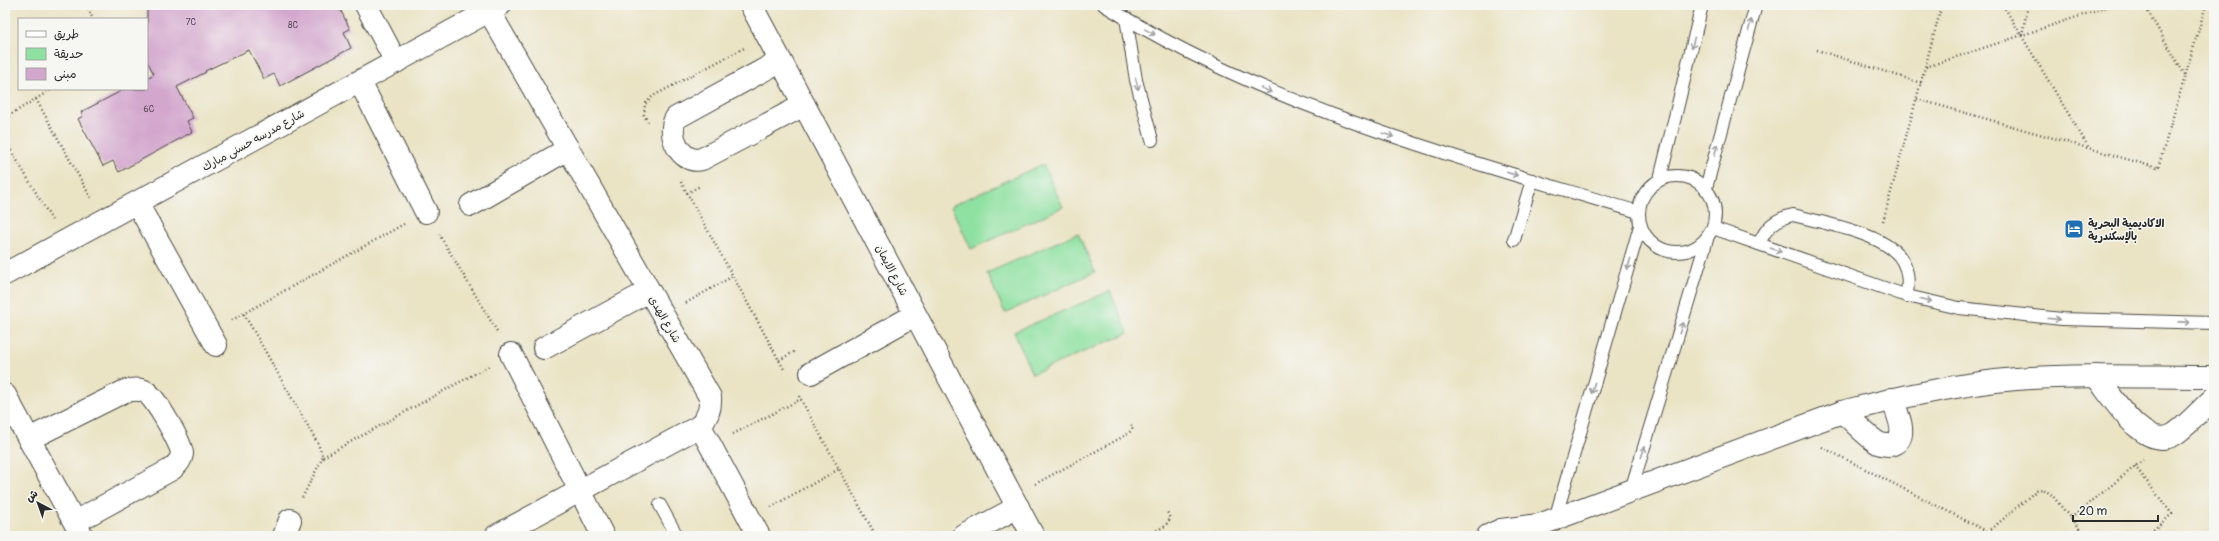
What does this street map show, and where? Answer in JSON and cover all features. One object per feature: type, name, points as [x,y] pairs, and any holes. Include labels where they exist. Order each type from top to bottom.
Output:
[{"type":"street","points":[[366,5],[396,62]]},
{"type":"street","name":"شارع الايمان","points":[[751,5],[1033,536]]},
{"type":"street","name":"شارع مدرسه حسنى مبارك","points":[[5,274],[494,8]]},
{"type":"street","name":"شارع الهدى","points":[[494,8],[568,149],[710,397],[711,406],[707,417],[700,426]]},
{"type":"street","points":[[780,60],[676,118],[672,124],[671,132],[682,153],[687,159],[694,161],[702,159],[804,105]]},
{"type":"street","points":[[360,82],[426,212]]},
{"type":"street","points":[[471,205],[568,149]]},
{"type":"street","points":[[138,203],[213,339]]},
{"type":"street","points":[[544,348],[649,291]]},
{"type":"street","points":[[811,373],[915,315]]},
{"type":"street","points":[[511,354],[603,536]]},
{"type":"street","points":[[1488,536],[1502,530],[1542,527],[1632,490],[1842,412],[1892,399],[1948,388],[2016,379],[2096,376],[2214,377]]},
{"type":"street","points":[[2096,376],[2135,425],[2145,434],[2159,438],[2173,435],[2214,398]]},
{"type":"street","points":[[5,395],[78,529],[172,469],[179,462],[182,452],[179,443],[154,400],[146,392],[136,389],[125,391],[29,439]]},
{"type":"street","points":[[1842,412],[1878,442],[1886,446],[1895,444],[1901,437],[1901,428],[1892,399]]},
{"type":"street","points":[[496,536],[700,426],[754,527]]},
{"type":"street","points":[[964,536],[1015,502]]},
{"type":"lane","points":[[1104,5],[1201,60],[1280,96],[1368,129],[1638,212]]},
{"type":"lane","points":[[1660,178],[1702,5]]},
{"type":"lane","points":[[1706,188],[1756,5]]},
{"type":"lane","points":[[1126,18],[1136,80],[1152,140]]},
{"type":"lane","points":[[1632,490],[1711,232],[1716,214],[1713,200],[1706,188],[1692,178],[1677,175],[1660,178],[1649,186],[1641,198],[1638,212],[1640,226],[1649,241],[1663,250],[1680,252],[1696,247],[1711,232]]},
{"type":"lane","points":[[1514,240],[1532,180]]},
{"type":"lane","points":[[1759,244],[1764,233],[1771,224],[1781,217],[1793,215],[1878,239],[1893,248],[1903,262],[1908,279],[1907,296]]},
{"type":"lane","points":[[1542,527],[1640,226]]},
{"type":"lane","points":[[1711,232],[1759,244],[1907,296],[1959,308],[2062,319],[2214,323]]},
{"type":"lane","points":[[660,505],[677,536]]},
{"type":"path","points":[[86,5],[92,18]]},
{"type":"path","points":[[1878,239],[1942,5]]},
{"type":"path","points":[[2003,5],[2089,148]]},
{"type":"path","points":[[2022,36],[2028,5]]},
{"type":"path","points":[[1925,67],[2113,5]]},
{"type":"path","points":[[2144,5],[2185,76]]},
{"type":"path","points":[[1917,99],[2158,168],[2206,5]]},
{"type":"path","points":[[651,128],[644,115],[645,104],[653,96],[767,36]]},
{"type":"path","points":[[1817,50],[1921,83]]},
{"type":"path","points":[[5,118],[50,90]]},
{"type":"path","points":[[36,99],[104,221]]},
{"type":"path","points":[[5,140],[65,242]]},
{"type":"path","points":[[680,180],[786,373]]},
{"type":"path","points":[[213,339],[244,314],[426,212],[511,354],[323,457],[287,528]]},
{"type":"path","points":[[663,316],[733,276]]},
{"type":"path","points":[[244,314],[318,444],[323,457]]},
{"type":"path","points":[[797,392],[876,536]]},
{"type":"path","points":[[1015,502],[1128,434],[1133,428],[1131,422]]},
{"type":"path","points":[[1792,431],[1996,536]]},
{"type":"path","points":[[2071,518],[2173,435]]},
{"type":"path","points":[[2135,466],[2172,514],[2146,536]]},
{"type":"path","points":[[754,527],[839,469]]},
{"type":"path","points":[[1988,532],[2037,490],[2043,489],[2052,495],[2085,536]]},
{"type":"path","points":[[1146,536],[1165,526],[1170,519],[1167,511]]},
{"type":"green space","points":[[1043,164],[1063,207],[971,249],[951,206]]},
{"type":"green space","points":[[1078,233],[1095,272],[1005,313],[987,273]]},
{"type":"green space","points":[[1110,291],[1128,333],[1032,374],[1014,332]]},
{"type":"building","points":[[147,5],[338,5],[350,29],[344,32],[351,48],[280,86],[274,74],[264,79],[249,50],[205,71],[206,72],[177,87],[193,118],[187,121],[192,132],[119,172],[113,161],[103,166],[78,119],[83,116],[81,112],[123,90],[148,90],[148,77],[154,74],[148,63]]},
{"type":"place","name":"الاكاديمية البحرية بالإسكندرية","points":[[2074,229]]}]
